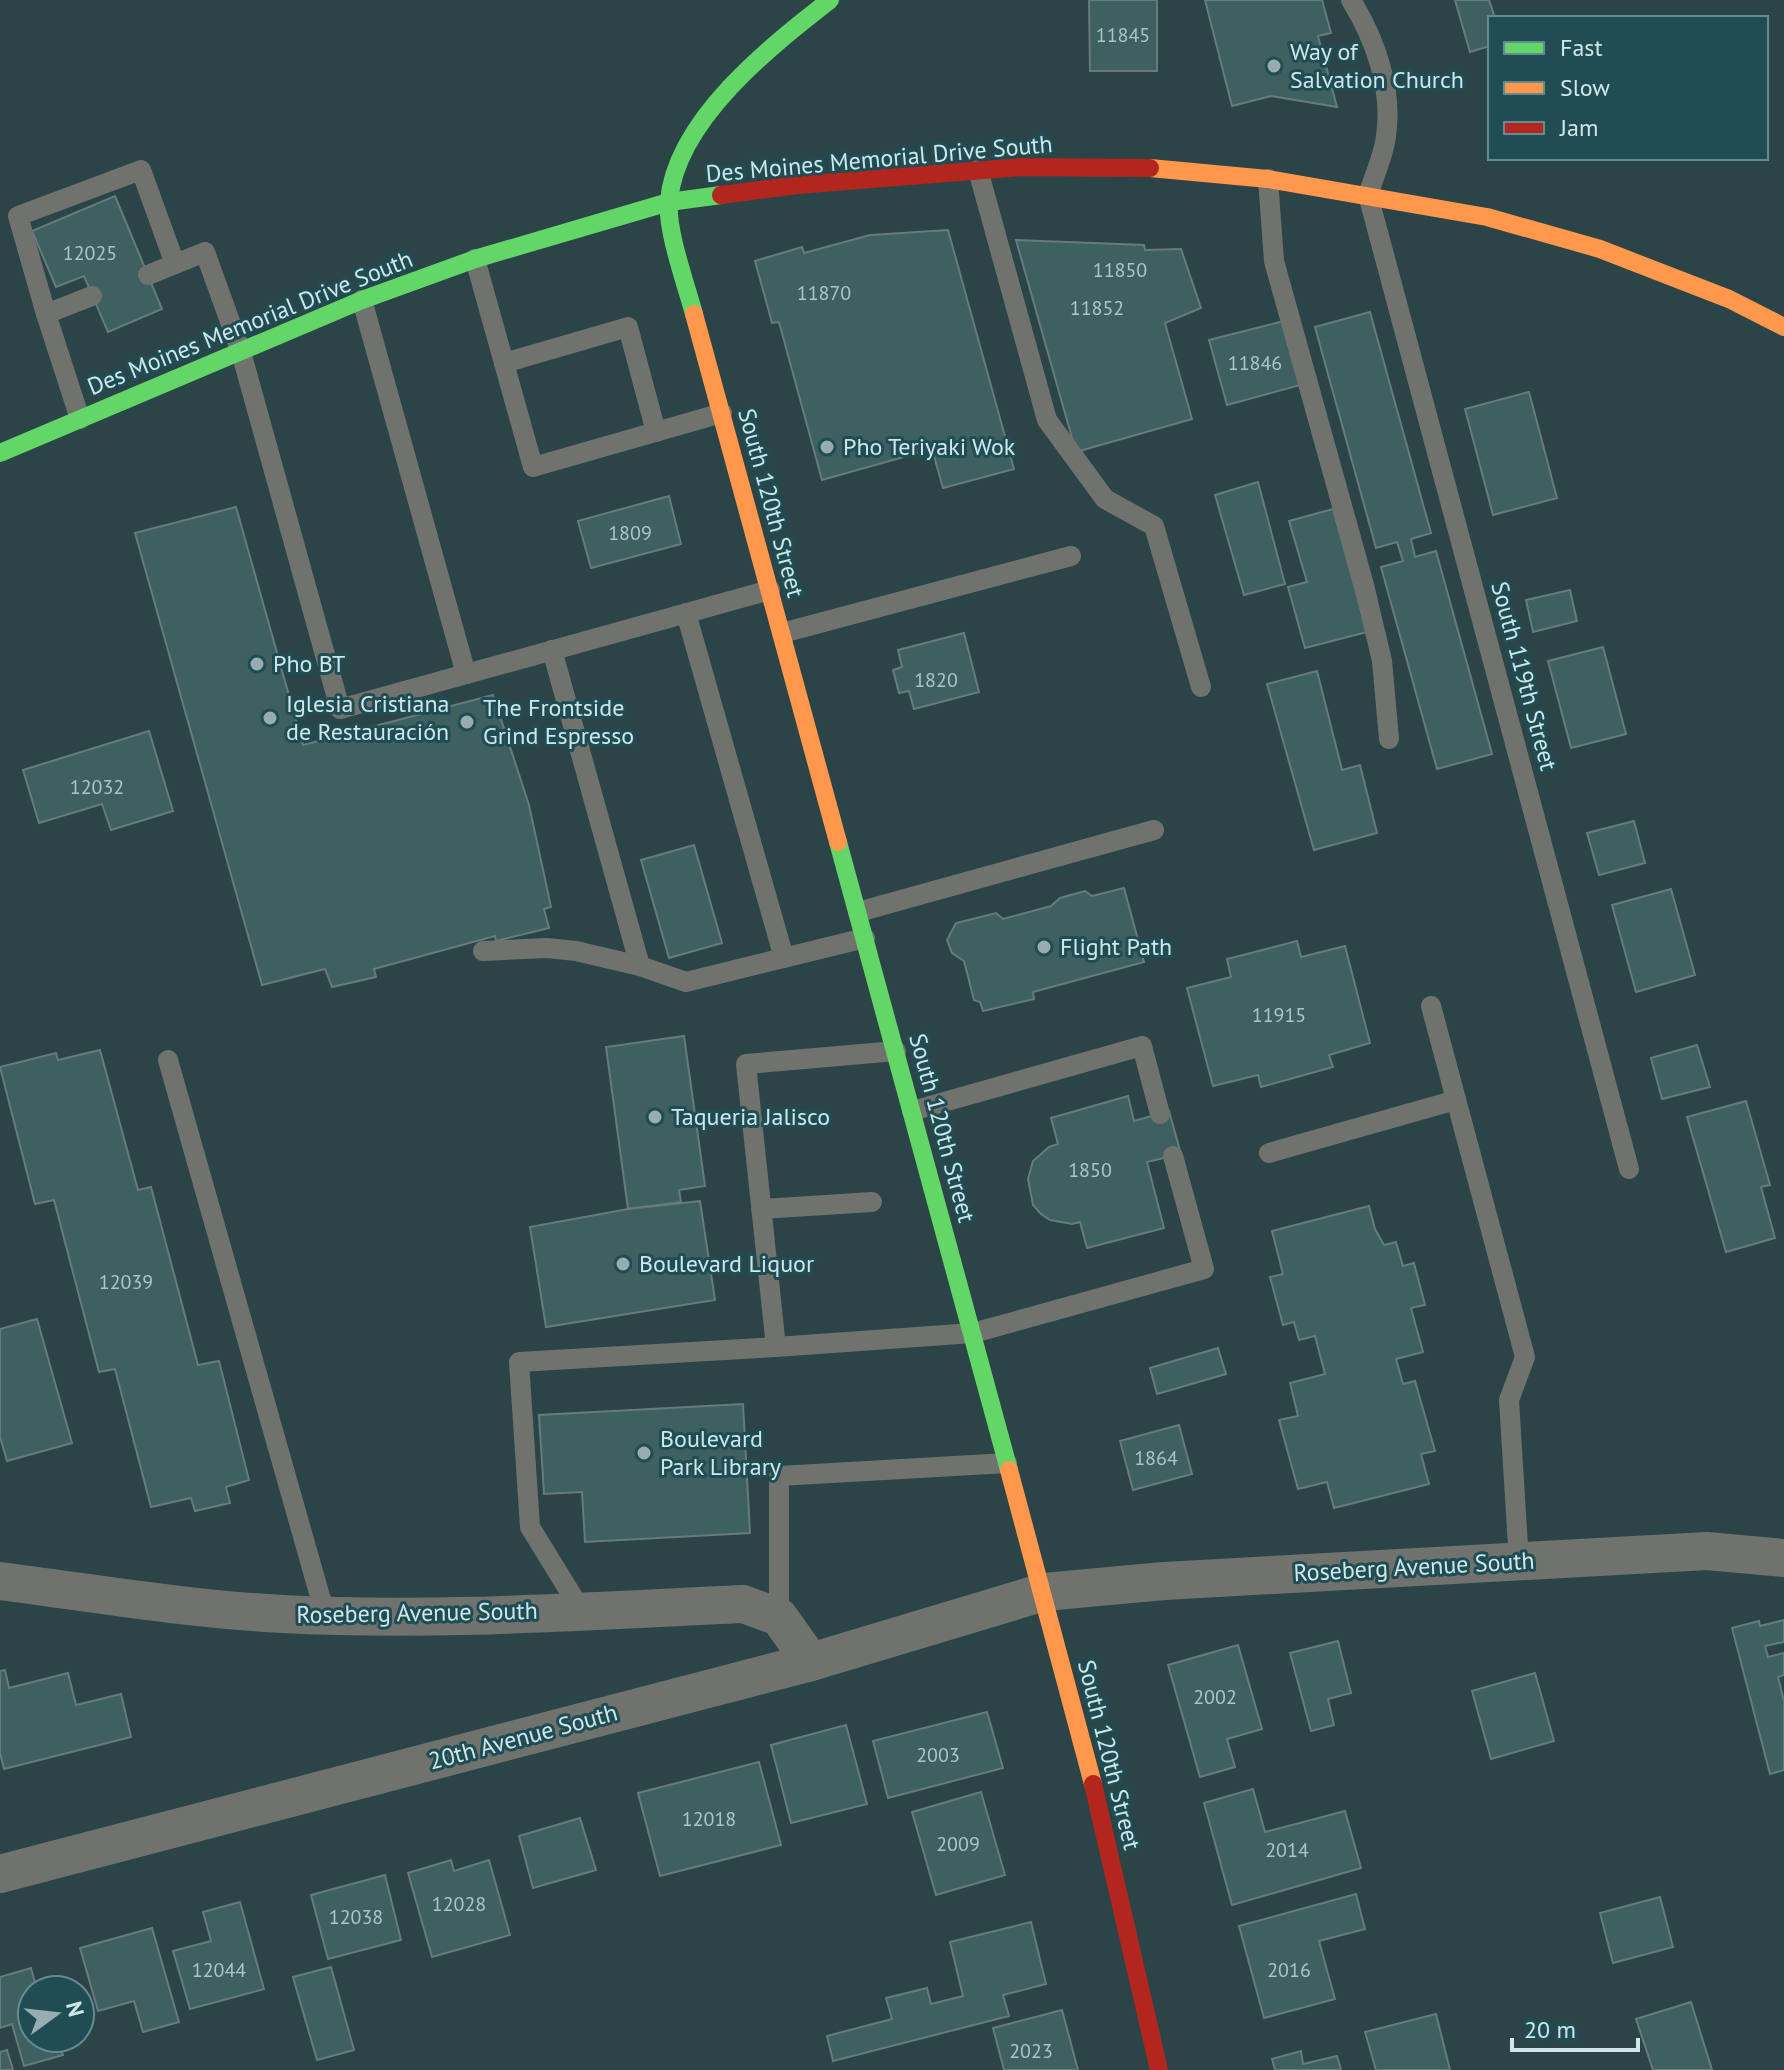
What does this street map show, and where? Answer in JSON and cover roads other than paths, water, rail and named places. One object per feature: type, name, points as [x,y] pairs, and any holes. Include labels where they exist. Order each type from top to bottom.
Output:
[{"type":"street","points":[[669,202],[679,158],[729,91],[785,33],[828,0]]},
{"type":"street","name":"Des Moines Memorial Drive South","points":[[0,453],[362,300],[475,259],[669,202],[798,185],[978,170],[1021,167],[1160,168],[1268,179],[1487,217],[1600,249],[1729,299],[1784,327]]},
{"type":"street","name":"South 120th Street","points":[[669,202],[683,272],[1044,1592],[1159,2070]]},
{"type":"street","name":"Roseberg Avenue South","points":[[1044,1592],[1164,1581],[1707,1551],[1784,1558]]},
{"type":"street","name":"Roseberg Avenue South","points":[[0,1581],[141,1600],[282,1614],[436,1615],[743,1604],[779,1617]]},
{"type":"street","name":"20th Avenue South","points":[[0,1874],[811,1662],[1044,1592]]},
{"type":"street","points":[[779,1617],[811,1662]]},
{"type":"lane","points":[[1351,0],[1369,30],[1384,84],[1388,113],[1386,139],[1368,195]]},
{"type":"lane","points":[[80,419],[18,216],[141,170],[175,264]]},
{"type":"lane","points":[[978,170],[1047,420],[1105,499],[1154,526],[1201,687]]},
{"type":"lane","points":[[1268,179],[1274,261],[1364,585],[1382,661],[1389,739]]},
{"type":"lane","name":"South 119th Street","points":[[1368,195],[1629,1169]]},
{"type":"lane","points":[[148,275],[205,252],[241,352],[340,709],[770,590]]},
{"type":"lane","points":[[475,259],[533,467],[722,413]]},
{"type":"lane","points":[[46,314],[92,296]]},
{"type":"lane","points":[[362,300],[466,674]]},
{"type":"lane","points":[[504,363],[628,327],[656,432]]},
{"type":"lane","points":[[782,633],[1071,556]]},
{"type":"lane","points":[[686,613],[784,958]]},
{"type":"lane","points":[[552,650],[640,966]]},
{"type":"lane","points":[[858,912],[1154,830]]},
{"type":"lane","points":[[483,951],[547,948],[576,951],[640,966],[686,982],[865,938]]},
{"type":"lane","points":[[1431,1006],[1525,1357],[1509,1400],[1519,1562]]},
{"type":"lane","points":[[912,1111],[1142,1046],[1160,1114]]},
{"type":"lane","points":[[776,1347],[746,1064],[896,1051]]},
{"type":"lane","points":[[168,1060],[325,1614]]},
{"type":"lane","points":[[1269,1153],[1456,1100]]},
{"type":"lane","points":[[581,1610],[530,1527],[519,1362],[973,1333],[1204,1269],[1173,1156]]},
{"type":"lane","points":[[761,1209],[872,1202]]},
{"type":"lane","points":[[779,1617],[779,1476],[1007,1463]]},
{"type":"place","name":"Way of Salvation Church","points":[[1274,66]]},
{"type":"place","name":"Pho Teriyaki Wok","points":[[827,447]]},
{"type":"place","name":"Pho BT","points":[[257,664]]},
{"type":"place","name":"Iglesia Cristiana de Restauración","points":[[270,718]]},
{"type":"place","name":"The Frontside Grind Espresso","points":[[467,722]]},
{"type":"place","name":"Flight Path","points":[[1044,947]]},
{"type":"place","name":"Taqueria Jalisco","points":[[655,1117]]},
{"type":"place","name":"Boulevard Liquor","points":[[623,1264]]},
{"type":"place","name":"Boulevard Park Library","points":[[644,1453]]}]
